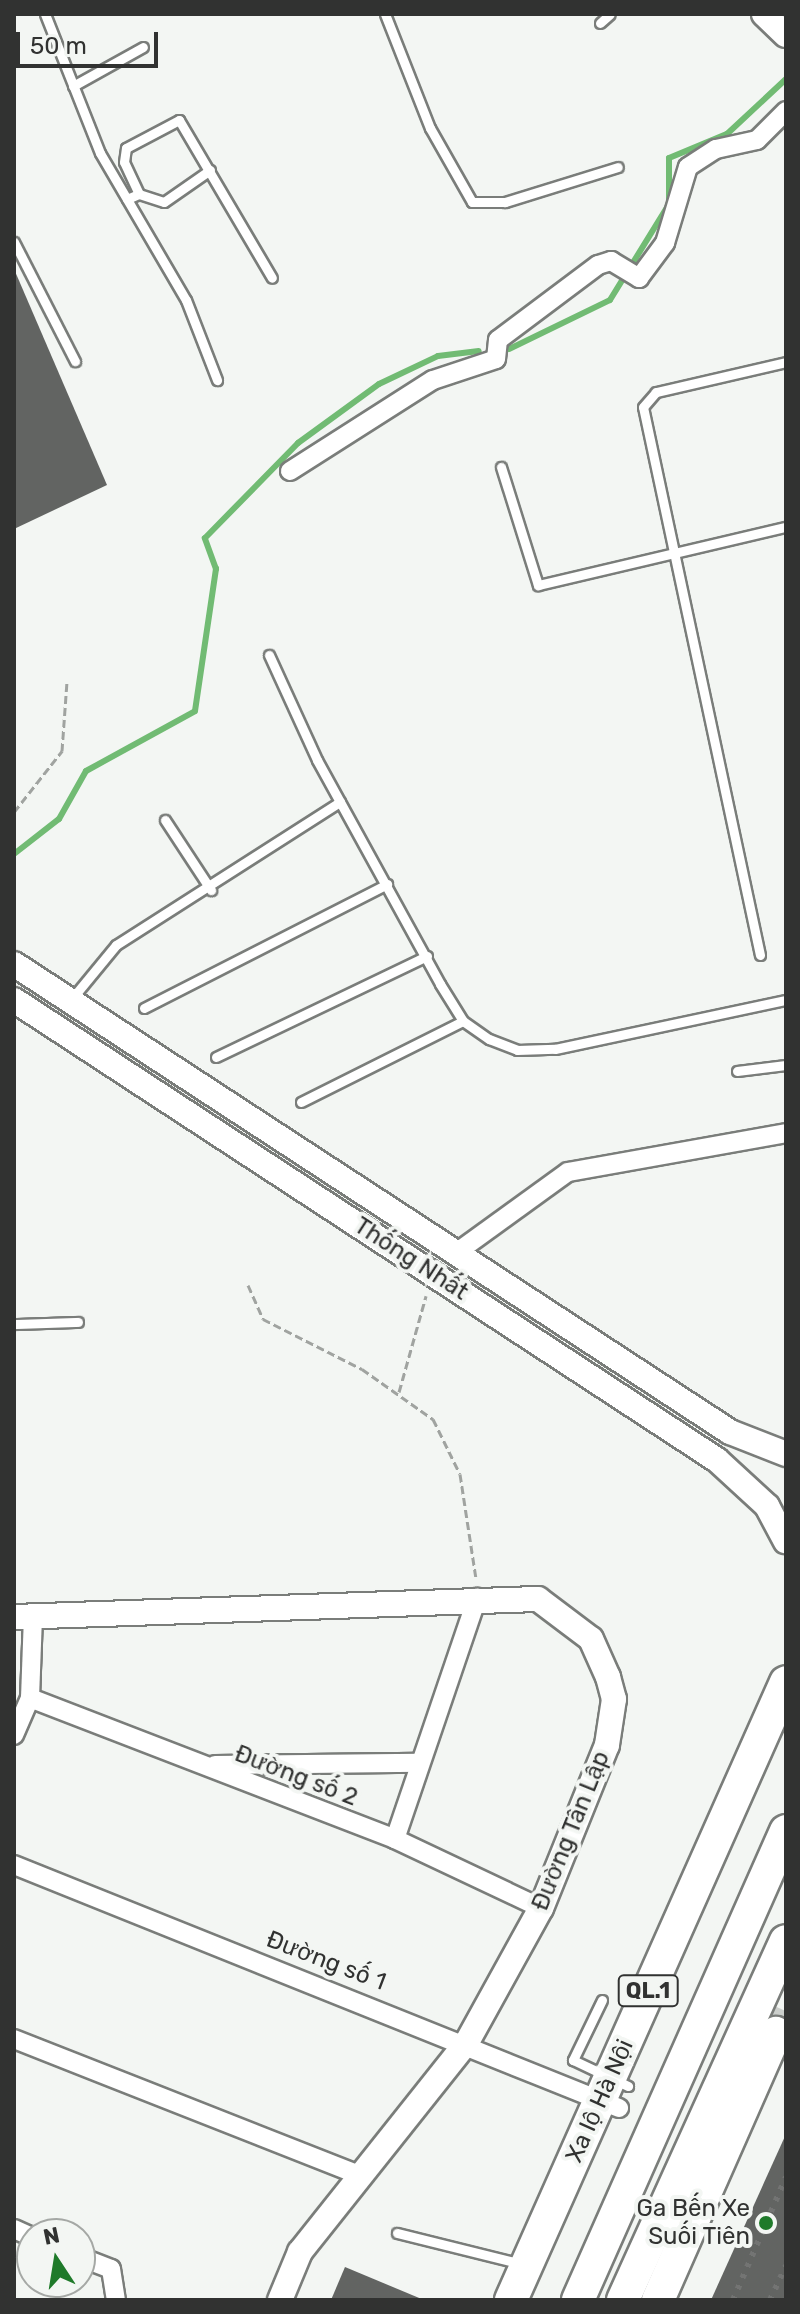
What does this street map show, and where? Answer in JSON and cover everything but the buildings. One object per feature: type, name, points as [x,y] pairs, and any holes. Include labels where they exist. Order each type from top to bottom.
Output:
[{"type":"highway","name":"Xa lộ Hà Nội","points":[[535,2300],[614,2093],[724,1843],[786,1682]]},
{"type":"highway","name":"Xa lộ Hà Nội","points":[[724,1843],[786,1722]]},
{"type":"highway","name":"QL.1","points":[[578,2300],[786,1831]]},
{"type":"highway","points":[[623,2300],[784,1952]]},
{"type":"highway","points":[[658,2300],[776,2033]]},
{"type":"highway","points":[[680,2300],[786,2064]]},
{"type":"highway","name":"Xa lộ Hà Nội","points":[[511,2300],[614,2093]]},
{"type":"main road","points":[[764,14],[786,35]]},
{"type":"main road","name":"Thống Nhất","points":[[14,964],[730,1432],[786,1454]]},
{"type":"main road","name":"Thống Nhất","points":[[14,1000],[717,1460],[767,1506],[786,1541]]},
{"type":"main road","points":[[717,1460],[730,1432]]},
{"type":"main road","name":"Đường Tân Lập","points":[[24,1617],[477,1598],[538,1599],[570,1616],[591,1639],[614,1699],[607,1745],[541,1908],[467,2042],[300,2252],[280,2300]]},
{"type":"street","points":[[290,471],[433,380],[496,359],[498,340],[598,265],[611,261],[630,276],[665,243],[688,167],[716,149],[757,140],[786,111]]},
{"type":"street","points":[[456,1253],[568,1172],[786,1133]]},
{"type":"street","points":[[395,1839],[477,1598]]},
{"type":"street","points":[[14,1735],[30,1698],[24,1617]]},
{"type":"street","name":"Đường số 2","points":[[30,1698],[395,1839],[541,1908]]},
{"type":"street","points":[[204,1766],[420,1763]]},
{"type":"street","name":"Đường số 1","points":[[14,1865],[467,2042],[614,2093]]},
{"type":"street","points":[[14,2039],[360,2175]]},
{"type":"street","points":[[96,2263],[111,2269],[116,2300]]},
{"type":"lane","points":[[45,14],[73,86],[127,199],[186,300],[217,380]]},
{"type":"lane","points":[[385,14],[430,128],[472,202],[505,202],[618,167]]},
{"type":"lane","points":[[600,23],[610,14]]},
{"type":"lane","points":[[73,86],[143,47]]},
{"type":"lane","points":[[139,194],[124,162],[126,148],[174,119],[210,170],[272,278]]},
{"type":"lane","points":[[127,199],[139,194],[164,202],[210,170]]},
{"type":"lane","points":[[14,242],[75,361]]},
{"type":"lane","points":[[760,955],[645,397],[786,362]]},
{"type":"lane","points":[[501,467],[538,585],[786,527]]},
{"type":"lane","points":[[269,655],[340,802],[463,1021],[517,1050],[555,1049],[786,1000]]},
{"type":"lane","points":[[70,1001],[116,945],[211,890],[340,802]]},
{"type":"lane","points":[[165,820],[211,890]]},
{"type":"lane","points":[[144,1008],[387,884]]},
{"type":"lane","points":[[216,1057],[427,956]]},
{"type":"lane","points":[[301,1102],[463,1021]]},
{"type":"lane","points":[[737,1071],[786,1065]]},
{"type":"lane","points":[[14,1324],[78,1322]]},
{"type":"lane","points":[[602,2000],[573,2060],[614,2093]]},
{"type":"lane","points":[[397,2233],[527,2265]]},
{"type":"path","points":[[14,812],[62,751],[67,681]]},
{"type":"path","points":[[399,1392],[435,1275]]},
{"type":"path","points":[[248,1285],[263,1319],[399,1392],[433,1419],[454,1458],[470,1517],[477,1598]]},
{"type":"waterway","points":[[509,349],[610,300],[669,204],[669,158],[727,134],[786,79]]},
{"type":"waterway","points":[[14,854],[59,819],[86,771],[195,711],[216,569],[205,538],[298,443],[379,384],[438,356],[479,351]]},
{"type":"tunnel","points":[[776,2033],[786,2011]]},
{"type":"railway","points":[[733,2300],[786,2177]]},
{"type":"railway","points":[[770,2300],[786,2265]]},
{"type":"place","name":"Ga Bến Xe Suối Tiên","points":[[766,2223]]}]
